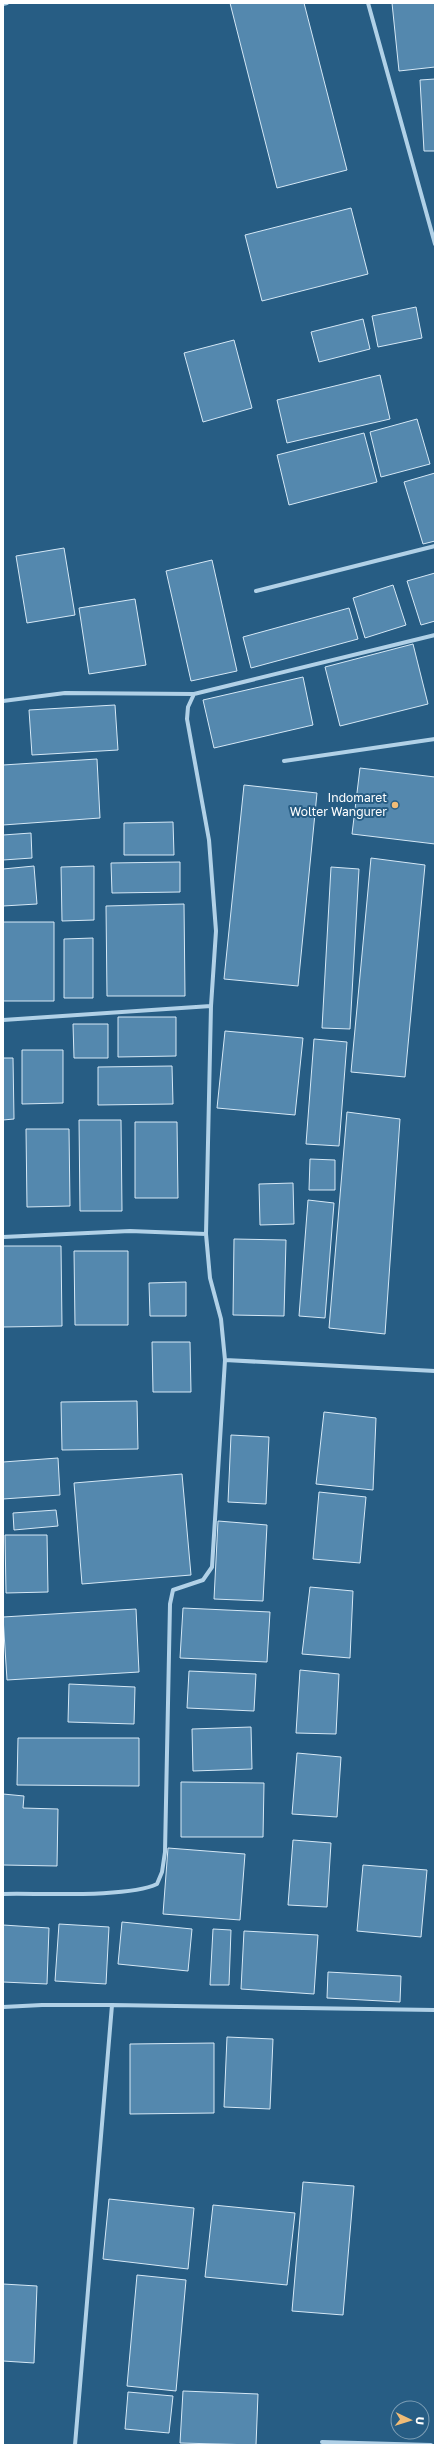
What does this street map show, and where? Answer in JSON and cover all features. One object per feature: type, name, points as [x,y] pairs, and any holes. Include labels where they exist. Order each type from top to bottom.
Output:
[{"type":"street","points":[[3,4],[7,3]]},
{"type":"street","points":[[368,3],[435,244]]},
{"type":"street","points":[[256,591],[435,546]]},
{"type":"street","points":[[3,701],[65,692],[194,694],[435,635]]},
{"type":"street","points":[[3,1894],[111,1892],[150,1888],[157,1884],[162,1872],[165,1852],[170,1604],[173,1590],[203,1580],[212,1567],[225,1360],[221,1319],[210,1278],[206,1234],[211,1006],[216,931],[209,840],[187,719],[188,707],[194,694]]},
{"type":"street","points":[[284,761],[435,739]]},
{"type":"street","points":[[3,1020],[211,1006]]},
{"type":"street","points":[[3,1237],[130,1231],[206,1234]]},
{"type":"street","points":[[225,1360],[435,1371]]},
{"type":"street","points":[[3,2007],[42,2005],[112,2005],[435,2010]]},
{"type":"street","points":[[75,2445],[112,2005]]},
{"type":"street","points":[[322,2442],[431,2445]]},
{"type":"building","points":[[230,3],[304,3],[347,170],[277,188]]},
{"type":"building","points":[[392,3],[435,3],[435,67],[399,71]]},
{"type":"building","points":[[435,79],[435,151],[424,151],[420,80]]},
{"type":"building","points":[[351,208],[368,274],[262,301],[245,235]]},
{"type":"building","points":[[416,307],[422,338],[378,347],[372,316]]},
{"type":"building","points":[[363,319],[370,349],[319,362],[311,332]]},
{"type":"building","points":[[234,340],[252,408],[203,422],[184,353]]},
{"type":"building","points":[[380,375],[390,419],[287,443],[277,400]]},
{"type":"building","points":[[417,419],[430,464],[381,477],[370,432]]},
{"type":"building","points":[[364,433],[377,482],[289,505],[277,455]]},
{"type":"building","points":[[435,473],[435,541],[423,544],[404,482]]},
{"type":"building","points":[[64,548],[75,615],[27,623],[16,556]]},
{"type":"building","points":[[212,560],[237,671],[191,681],[166,571]]},
{"type":"building","points":[[435,573],[435,621],[421,625],[407,581]]},
{"type":"building","points":[[393,585],[406,625],[365,638],[353,598]]},
{"type":"building","points":[[135,599],[146,665],[89,674],[79,608]]},
{"type":"building","points":[[349,608],[358,639],[251,668],[243,637]]},
{"type":"building","points":[[413,644],[428,704],[340,726],[325,667]]},
{"type":"building","points":[[303,677],[313,725],[214,748],[203,700]]},
{"type":"building","points":[[115,705],[118,750],[32,755],[29,710]]},
{"type":"building","points":[[97,759],[100,818],[3,825],[3,765]]},
{"type":"building","name":"Indomaret Wolter Wangurer","points":[[360,768],[435,777],[435,844],[352,834]]},
{"type":"building","points":[[244,785],[317,793],[298,986],[224,979]]},
{"type":"building","points":[[173,822],[174,855],[124,855],[124,823]]},
{"type":"building","points":[[31,833],[32,858],[3,860],[3,835]]},
{"type":"building","points":[[371,858],[425,865],[405,1077],[351,1072]]},
{"type":"building","points":[[180,862],[180,892],[112,893],[111,863]]},
{"type":"building","points":[[34,866],[37,904],[3,906],[3,869]]},
{"type":"building","points":[[94,866],[94,920],[62,921],[61,867]]},
{"type":"building","points":[[331,867],[359,869],[350,1029],[322,1028]]},
{"type":"building","points":[[184,904],[185,996],[107,996],[106,906]]},
{"type":"building","points":[[3,922],[54,922],[54,1001],[3,1001]]},
{"type":"building","points":[[93,938],[93,998],[64,998],[64,939]]},
{"type":"building","points":[[118,1017],[176,1017],[176,1056],[118,1057]]},
{"type":"building","points":[[73,1024],[108,1024],[108,1058],[74,1058]]},
{"type":"building","points":[[225,1031],[303,1038],[295,1115],[217,1108]]},
{"type":"building","points":[[314,1039],[347,1042],[339,1146],[306,1144]]},
{"type":"building","points":[[22,1050],[63,1050],[63,1103],[22,1104]]},
{"type":"building","points":[[3,1058],[13,1058],[14,1119],[3,1120]]},
{"type":"building","points":[[172,1066],[173,1104],[98,1105],[98,1067]]},
{"type":"building","points":[[347,1112],[400,1119],[385,1334],[329,1328]]},
{"type":"building","points":[[79,1120],[121,1120],[122,1211],[80,1211]]},
{"type":"building","points":[[135,1122],[177,1122],[178,1198],[135,1198]]},
{"type":"building","points":[[26,1129],[69,1129],[70,1206],[27,1207]]},
{"type":"building","points":[[310,1159],[335,1160],[335,1190],[309,1190]]},
{"type":"building","points":[[293,1183],[294,1224],[260,1225],[259,1184]]},
{"type":"building","points":[[308,1200],[334,1203],[325,1318],[299,1316]]},
{"type":"building","points":[[234,1239],[286,1240],[284,1316],[233,1315]]},
{"type":"building","points":[[3,1246],[61,1246],[62,1326],[3,1327]]},
{"type":"building","points":[[74,1251],[128,1251],[128,1325],[75,1325]]},
{"type":"building","points":[[186,1282],[186,1316],[150,1316],[149,1283]]},
{"type":"building","points":[[152,1342],[190,1342],[191,1392],[153,1392]]},
{"type":"building","points":[[137,1401],[138,1449],[62,1450],[61,1402]]},
{"type":"building","points":[[324,1412],[376,1418],[373,1490],[316,1484]]},
{"type":"building","points":[[231,1435],[269,1437],[266,1504],[228,1502]]},
{"type":"building","points":[[58,1458],[60,1495],[3,1499],[3,1462]]},
{"type":"building","points":[[182,1474],[191,1575],[82,1584],[74,1483]]},
{"type":"building","points":[[319,1492],[366,1497],[360,1563],[313,1559]]},
{"type":"building","points":[[56,1510],[58,1526],[14,1530],[13,1513]]},
{"type":"building","points":[[218,1521],[267,1525],[263,1601],[214,1599]]},
{"type":"building","points":[[5,1535],[47,1535],[48,1592],[6,1593]]},
{"type":"building","points":[[310,1587],[353,1591],[350,1658],[302,1654]]},
{"type":"building","points":[[183,1608],[270,1612],[267,1662],[180,1658]]},
{"type":"building","points":[[136,1609],[139,1672],[7,1680],[3,1617]]},
{"type":"building","points":[[300,1670],[339,1674],[336,1734],[296,1733]]},
{"type":"building","points":[[189,1671],[256,1674],[254,1711],[187,1708]]},
{"type":"building","points":[[69,1684],[135,1687],[134,1724],[68,1722]]},
{"type":"building","points":[[251,1727],[252,1769],[193,1771],[192,1729]]},
{"type":"building","points":[[18,1738],[139,1738],[139,1786],[17,1785]]},
{"type":"building","points":[[297,1753],[341,1757],[337,1817],[292,1814]]},
{"type":"building","points":[[181,1782],[264,1783],[263,1837],[181,1837]]},
{"type":"building","points":[[3,1794],[24,1796],[23,1808],[58,1809],[57,1866],[3,1865]]},
{"type":"building","points":[[293,1840],[331,1843],[327,1907],[288,1905]]},
{"type":"building","points":[[168,1848],[245,1854],[240,1920],[163,1914]]},
{"type":"building","points":[[363,1865],[427,1870],[421,1937],[357,1931]]},
{"type":"building","points":[[122,1922],[192,1929],[188,1971],[118,1964]]},
{"type":"building","points":[[59,1924],[109,1927],[106,1984],[55,1981]]},
{"type":"building","points":[[3,1925],[49,1928],[47,1984],[3,1982]]},
{"type":"building","points":[[213,1929],[231,1930],[229,1985],[210,1985]]},
{"type":"building","points":[[244,1931],[318,1935],[314,1994],[241,1989]]},
{"type":"building","points":[[328,1972],[401,1976],[400,2002],[327,1998]]},
{"type":"building","points":[[227,2037],[273,2039],[270,2109],[224,2107]]},
{"type":"building","points":[[214,2043],[214,2113],[130,2114],[130,2044]]},
{"type":"building","points":[[303,2182],[354,2186],[343,2315],[292,2311]]},
{"type":"building","points":[[109,2199],[194,2208],[188,2269],[103,2259]]},
{"type":"building","points":[[213,2205],[295,2213],[287,2285],[205,2277]]},
{"type":"building","points":[[137,2275],[186,2280],[176,2391],[127,2386]]},
{"type":"building","points":[[3,2284],[37,2286],[34,2363],[3,2361]]},
{"type":"building","points":[[183,2391],[258,2394],[256,2445],[180,2443]]},
{"type":"building","points":[[128,2392],[173,2396],[169,2433],[125,2429]]},
{"type":"place","name":"Indomaret Wolter Wangurer","points":[[395,805]]}]
